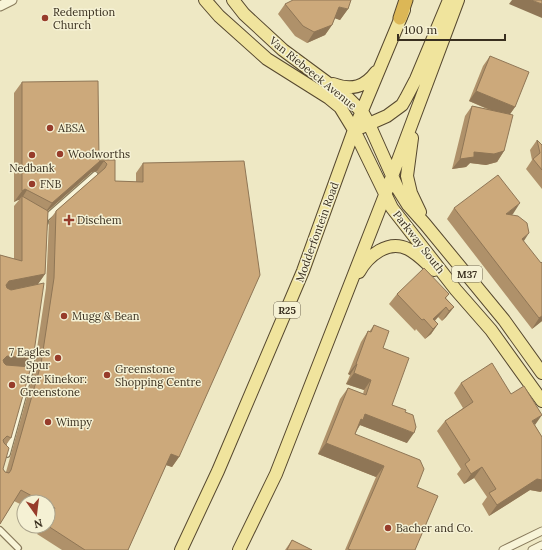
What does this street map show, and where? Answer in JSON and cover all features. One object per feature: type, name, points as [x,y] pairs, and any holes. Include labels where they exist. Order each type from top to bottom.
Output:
[{"type":"highway","points":[[400,18],[407,0]]},
{"type":"main road","name":"Van Riebeeck Avenue","points":[[205,0],[219,16],[267,59],[340,107],[354,130]]},
{"type":"main road","name":"Van Riebeeck Avenue","points":[[233,0],[244,14],[283,50],[348,98],[362,113],[369,124],[392,176]]},
{"type":"main road","points":[[354,130],[387,116],[402,105],[416,78],[449,0]]},
{"type":"main road","points":[[239,550],[276,474],[385,195],[458,0]]},
{"type":"main road","name":"Modderfontein Road","points":[[181,550],[218,471],[304,271],[354,130],[400,18]]},
{"type":"main road","points":[[321,79],[347,88],[359,86],[370,80],[381,65]]},
{"type":"main road","points":[[416,113],[407,176],[411,193],[425,224]]},
{"type":"main road","name":"Parkway South","points":[[354,130],[385,195],[397,214],[456,290],[491,330],[542,401]]},
{"type":"main road","name":"M37","points":[[392,176],[408,205],[504,320],[542,373]]},
{"type":"main road","points":[[330,334],[362,267],[373,255],[383,249],[398,247],[408,249],[456,290]]},
{"type":"street","points":[[0,6],[12,0]]},
{"type":"street","points":[[45,227],[45,219],[95,174]]},
{"type":"street","points":[[38,216],[45,219]]},
{"type":"street","points":[[0,450],[6,457],[29,374],[33,350]]},
{"type":"street","points":[[22,373],[29,374]]},
{"type":"street","points":[[0,530],[18,548]]},
{"type":"street","points":[[503,550],[542,531]]},
{"type":"street","points":[[532,550],[542,545]]},
{"type":"building","points":[[293,0],[351,0],[348,9],[339,7],[332,25],[314,32],[303,26],[285,4]]},
{"type":"building","points":[[531,0],[542,0],[542,4]]},
{"type":"building","points":[[490,56],[529,72],[515,107],[476,91]]},
{"type":"building","name":"Greenstone Shopping Centre","points":[[98,81],[99,160],[115,160],[115,181],[143,182],[143,163],[244,161],[260,275],[179,457],[171,454],[128,550],[85,550],[56,531],[56,494],[28,494],[21,490],[19,494],[16,494],[16,498],[0,524],[0,255],[22,261],[22,196],[48,211],[45,274],[9,281],[6,285],[7,288],[11,290],[44,283],[33,359],[7,356],[3,360],[6,365],[31,367],[11,438],[7,436],[3,440],[9,448],[3,469],[5,472],[9,473],[41,364],[54,278],[56,211],[105,168],[107,164],[104,161],[100,161],[52,203],[25,189],[22,191],[22,82]]},
{"type":"building","points":[[472,106],[513,115],[504,151],[494,154],[474,152],[474,157],[460,159]]},
{"type":"building","points":[[537,140],[542,145],[542,170],[533,159],[540,153]]},
{"type":"building","points":[[498,175],[520,203],[506,214],[518,216],[527,223],[529,233],[522,239],[541,263],[542,262],[542,316],[539,318],[454,208]]},
{"type":"building","points":[[424,268],[449,294],[445,298],[454,307],[449,311],[446,307],[433,319],[438,324],[433,329],[424,319],[422,320],[397,294]]},
{"type":"building","points":[[374,325],[389,331],[383,348],[409,358],[392,405],[406,410],[405,412],[413,415],[416,427],[414,433],[365,414],[363,420],[361,419],[355,434],[420,460],[424,469],[417,487],[438,496],[415,550],[348,549],[384,466],[326,443],[348,388],[366,395],[371,380],[354,373],[368,331],[371,332]]},
{"type":"building","points":[[492,363],[511,394],[524,386],[542,415],[532,421],[542,437],[542,480],[537,479],[497,505],[489,493],[496,489],[482,467],[471,474],[465,464],[470,460],[445,421],[473,402],[461,383]]},
{"type":"building","points":[[292,540],[312,550],[287,550]]},
{"type":"place","name":"Redemption Church","points":[[45,18]]},
{"type":"place","name":"ABSA","points":[[50,128]]},
{"type":"place","name":"Woolworths","points":[[60,154]]},
{"type":"place","name":"Nedbank","points":[[32,155]]},
{"type":"place","name":"FNB","points":[[32,184]]},
{"type":"place","name":"Dischem","points":[[69,220]]},
{"type":"place","name":"Mugg & Bean","points":[[64,316]]},
{"type":"place","name":"7 Eagles Spur","points":[[58,358]]},
{"type":"place","name":"Greenstone Shopping Centre","points":[[107,375]]},
{"type":"place","name":"Ster Kinekor: Greenstone","points":[[12,385]]},
{"type":"place","name":"Wimpy","points":[[48,422]]},
{"type":"place","name":"Bacher and Co.","points":[[388,528]]}]
